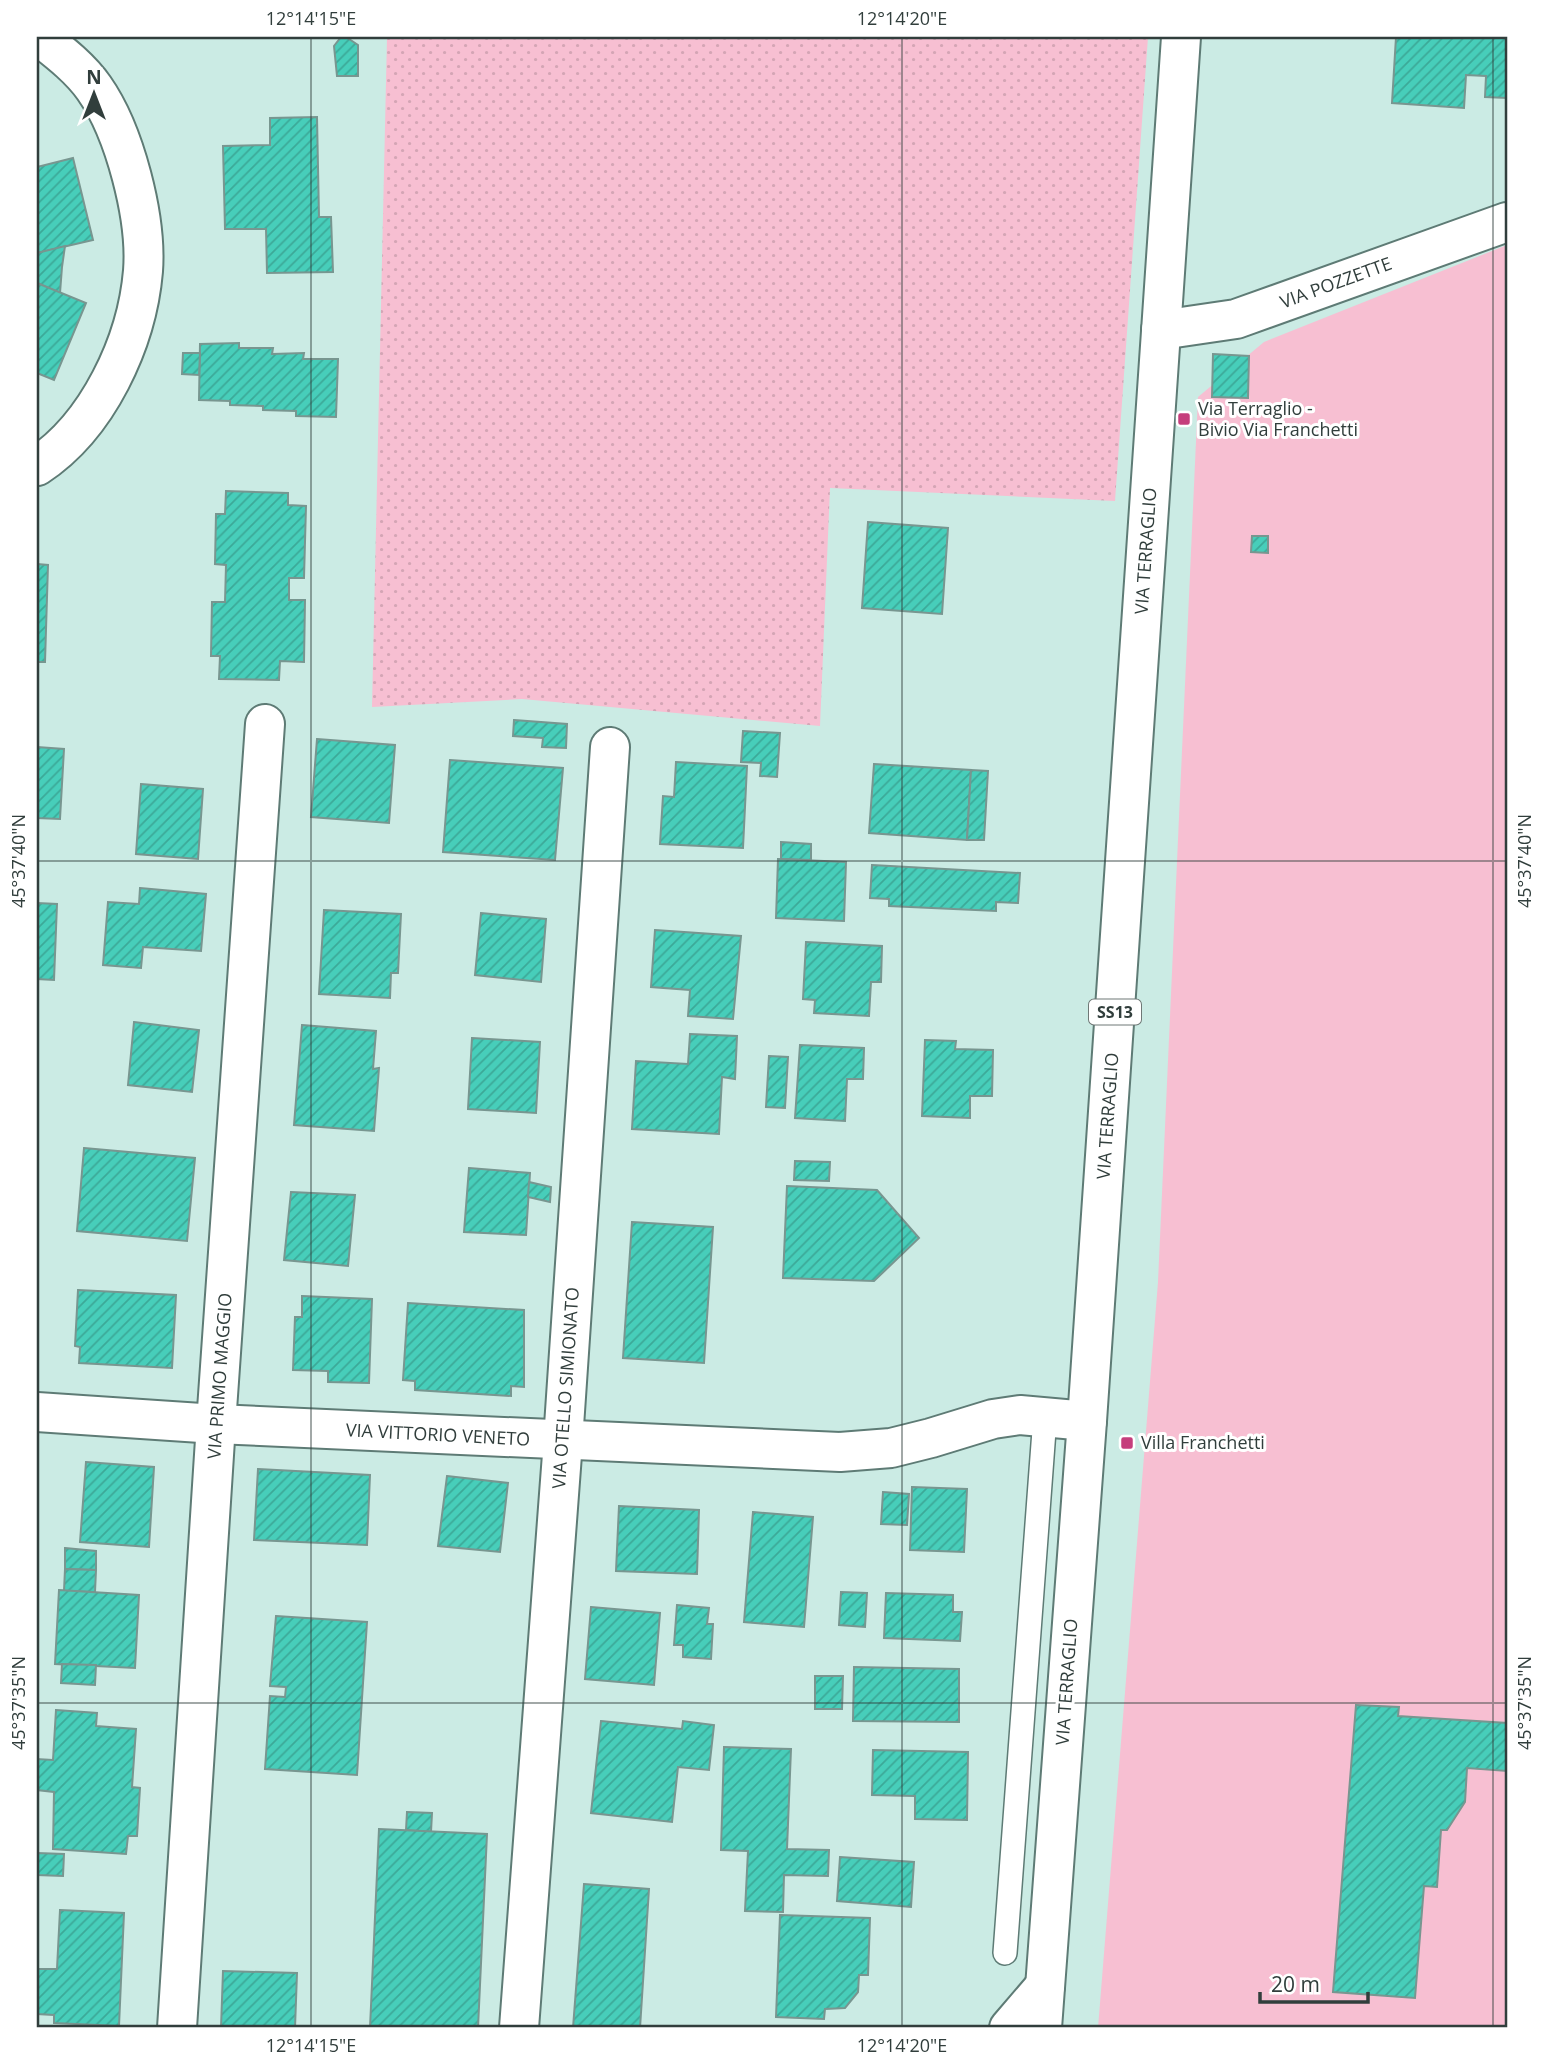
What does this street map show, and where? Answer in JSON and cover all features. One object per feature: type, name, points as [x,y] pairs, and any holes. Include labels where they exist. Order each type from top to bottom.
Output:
[{"type":"street","points":[[37,466],[82,424],[112,379],[132,330],[143,270],[140,216],[127,157],[109,114],[93,87],[67,59],[40,37]]},
{"type":"street","name":"VIA TERRAGLIO","points":[[1042,2028],[1087,1421],[1181,37]]},
{"type":"street","name":"VIA POZZETTE","points":[[1161,330],[1236,319],[1507,222]]},
{"type":"street","name":"VIA PRIMO MAGGIO","points":[[177,2028],[265,724]]},
{"type":"street","name":"VIA OTELLO SIMIONATO","points":[[519,2028],[563,1441],[610,747]]},
{"type":"street","name":"VIA VITTORIO VENETO","points":[[37,1412],[216,1424],[840,1452],[891,1448],[993,1419],[1020,1415],[1087,1421]]},
{"type":"street","points":[[1009,2028],[1045,1986]]},
{"type":"lane","points":[[1005,1953],[1045,1417]]},
{"type":"shaded area","points":[[387,37],[1148,37],[1115,501],[830,488],[820,726],[522,699],[372,707]]},
{"type":"shaded area","points":[[1507,245],[1507,2028],[1098,2028],[1158,1282],[1198,397],[1264,342]]},
{"type":"building","points":[[341,37],[346,37],[358,45],[358,76],[337,76],[334,46]]},
{"type":"building","points":[[1396,37],[1507,37],[1507,98],[1485,97],[1486,76],[1466,75],[1464,108],[1392,103]]},
{"type":"building","points":[[317,117],[319,217],[331,217],[333,272],[267,273],[266,229],[225,229],[223,146],[270,145],[270,118]]},
{"type":"building","points":[[73,158],[93,240],[37,253],[37,167]]},
{"type":"building","points":[[65,246],[60,293],[37,283],[37,253]]},
{"type":"building","points":[[37,283],[86,303],[54,380],[37,373]]},
{"type":"building","points":[[239,343],[239,348],[273,348],[272,354],[304,353],[303,359],[338,359],[336,417],[296,416],[296,411],[263,410],[263,406],[199,400],[200,344]]},
{"type":"building","points":[[183,353],[200,353],[199,375],[182,374]]},
{"type":"building","points":[[1213,354],[1249,356],[1248,398],[1212,397]]},
{"type":"building","points":[[226,491],[288,493],[288,505],[306,506],[304,578],[289,578],[289,600],[305,600],[304,662],[280,661],[279,680],[219,679],[220,656],[211,656],[212,602],[225,602],[226,565],[215,564],[216,514],[225,514]]},
{"type":"building","points":[[868,522],[948,528],[942,614],[862,608]]},
{"type":"building","points":[[1252,536],[1268,536],[1268,553],[1251,552]]},
{"type":"building","points":[[37,564],[48,565],[45,662],[37,662]]},
{"type":"building","points":[[514,720],[567,724],[566,748],[542,747],[543,738],[513,736]]},
{"type":"building","points":[[743,731],[780,733],[777,777],[760,776],[761,763],[741,762]]},
{"type":"building","points":[[317,739],[395,745],[389,823],[311,817]]},
{"type":"building","points":[[37,747],[64,749],[60,819],[37,818]]},
{"type":"building","points":[[450,760],[563,768],[555,860],[443,852]]},
{"type":"building","points":[[676,762],[747,766],[743,848],[660,844],[663,796],[674,797]]},
{"type":"building","points":[[874,764],[971,770],[967,840],[869,833]]},
{"type":"building","points":[[971,770],[988,771],[984,840],[967,840]]},
{"type":"building","points":[[141,784],[203,789],[198,859],[136,854]]},
{"type":"building","points":[[781,842],[811,844],[811,860],[781,859]]},
{"type":"building","points":[[778,859],[846,862],[844,921],[776,918]]},
{"type":"building","points":[[872,865],[1020,873],[1018,903],[996,902],[996,911],[889,906],[889,899],[870,898]]},
{"type":"building","points":[[140,888],[206,894],[201,951],[143,947],[141,968],[103,965],[108,902],[139,904]]},
{"type":"building","points":[[37,903],[57,904],[54,980],[37,979]]},
{"type":"building","points":[[324,910],[401,914],[398,973],[391,973],[390,998],[319,994]]},
{"type":"building","points":[[481,913],[546,919],[541,982],[475,975]]},
{"type":"building","points":[[655,930],[741,936],[733,1019],[688,1016],[690,990],[651,987]]},
{"type":"building","points":[[806,942],[882,946],[881,982],[871,982],[869,1016],[814,1013],[815,1000],[803,999]]},
{"type":"building","points":[[134,1022],[199,1030],[192,1092],[128,1085]]},
{"type":"building","points":[[302,1025],[376,1031],[373,1069],[379,1068],[374,1131],[294,1125]]},
{"type":"building","points":[[690,1034],[737,1036],[735,1079],[722,1077],[719,1134],[632,1129],[636,1061],[688,1064]]},
{"type":"building","points":[[472,1038],[540,1042],[536,1113],[468,1109]]},
{"type":"building","points":[[925,1040],[956,1041],[955,1049],[993,1050],[992,1096],[970,1096],[970,1118],[922,1116]]},
{"type":"building","points":[[800,1045],[864,1048],[863,1079],[847,1079],[845,1121],[795,1118]]},
{"type":"building","points":[[769,1056],[788,1057],[785,1108],[766,1107]]},
{"type":"building","points":[[84,1148],[195,1158],[187,1241],[77,1231]]},
{"type":"building","points":[[795,1161],[830,1162],[829,1181],[794,1180]]},
{"type":"building","points":[[469,1168],[530,1173],[526,1235],[464,1232]]},
{"type":"building","points":[[529,1182],[551,1187],[550,1202],[528,1197]]},
{"type":"building","points":[[787,1186],[877,1190],[919,1238],[874,1281],[783,1278]]},
{"type":"building","points":[[291,1192],[355,1195],[348,1266],[284,1260]]},
{"type":"building","points":[[632,1222],[713,1227],[704,1363],[623,1358]]},
{"type":"building","points":[[78,1290],[176,1295],[172,1368],[79,1363],[80,1347],[75,1346]]},
{"type":"building","points":[[302,1296],[372,1299],[369,1383],[328,1382],[328,1371],[293,1370],[295,1317],[302,1317]]},
{"type":"building","points":[[408,1303],[524,1310],[524,1387],[511,1386],[511,1396],[415,1390],[415,1381],[403,1380]]},
{"type":"building","points":[[86,1462],[154,1467],[149,1547],[80,1542]]},
{"type":"building","points":[[258,1469],[370,1475],[367,1545],[254,1540]]},
{"type":"building","points":[[447,1476],[508,1483],[500,1552],[438,1546]]},
{"type":"building","points":[[912,1487],[967,1489],[964,1552],[910,1550]]},
{"type":"building","points":[[883,1492],[909,1494],[907,1525],[881,1524]]},
{"type":"building","points":[[619,1506],[699,1510],[697,1574],[616,1571]]},
{"type":"building","points":[[753,1512],[813,1517],[804,1627],[744,1622]]},
{"type":"building","points":[[65,1548],[96,1551],[96,1570],[65,1569]]},
{"type":"building","points":[[65,1569],[96,1570],[95,1592],[64,1591]]},
{"type":"building","points":[[59,1590],[139,1595],[135,1668],[55,1664]]},
{"type":"building","points":[[841,1592],[867,1593],[865,1627],[839,1625]]},
{"type":"building","points":[[886,1593],[953,1595],[953,1612],[962,1612],[960,1641],[884,1638]]},
{"type":"building","points":[[677,1605],[709,1608],[707,1624],[713,1624],[711,1659],[683,1657],[683,1645],[674,1645]]},
{"type":"building","points":[[591,1607],[660,1613],[654,1685],[585,1679]]},
{"type":"building","points":[[276,1616],[367,1622],[357,1775],[265,1769],[270,1696],[285,1697],[286,1687],[270,1686]]},
{"type":"building","points":[[62,1664],[96,1665],[95,1685],[61,1683]]},
{"type":"building","points":[[854,1667],[959,1669],[959,1722],[853,1721]]},
{"type":"building","points":[[815,1676],[843,1676],[842,1709],[815,1709]]},
{"type":"building","points":[[1356,1705],[1399,1707],[1398,1716],[1507,1723],[1507,1771],[1467,1768],[1465,1802],[1447,1830],[1441,1830],[1437,1887],[1424,1886],[1415,1998],[1333,1992]]},
{"type":"building","points":[[56,1710],[97,1713],[96,1726],[136,1729],[132,1787],[140,1788],[137,1836],[128,1836],[126,1854],[53,1849],[54,1792],[37,1790],[37,1759],[53,1760]]},
{"type":"building","points":[[601,1721],[682,1729],[683,1721],[714,1725],[709,1770],[678,1767],[672,1822],[591,1813]]},
{"type":"building","points":[[724,1747],[791,1749],[787,1849],[829,1850],[828,1876],[784,1875],[783,1912],[745,1911],[748,1851],[721,1850]]},
{"type":"building","points":[[873,1750],[968,1752],[967,1820],[915,1819],[915,1796],[872,1795]]},
{"type":"building","points":[[407,1812],[432,1813],[431,1832],[406,1830]]},
{"type":"building","points":[[379,1829],[487,1834],[478,2028],[370,2028]]},
{"type":"building","points":[[37,1853],[64,1854],[63,1876],[37,1875]]},
{"type":"building","points":[[840,1857],[914,1862],[911,1907],[837,1901]]},
{"type":"building","points":[[584,1884],[649,1889],[640,2028],[573,2028]]},
{"type":"building","points":[[60,1910],[124,1913],[119,2026],[54,2023],[54,2015],[37,2014],[37,1969],[57,1969]]},
{"type":"building","points":[[780,1915],[870,1918],[868,1975],[859,1975],[858,1992],[845,2008],[825,2009],[824,2019],[776,2017]]},
{"type":"building","points":[[223,1971],[297,1973],[295,2028],[221,2028]]},
{"type":"place","name":"Via Terraglio - Bivio Via Franchetti","points":[[1184,419]]},
{"type":"place","name":"Villa Franchetti","points":[[1127,1443]]}]
